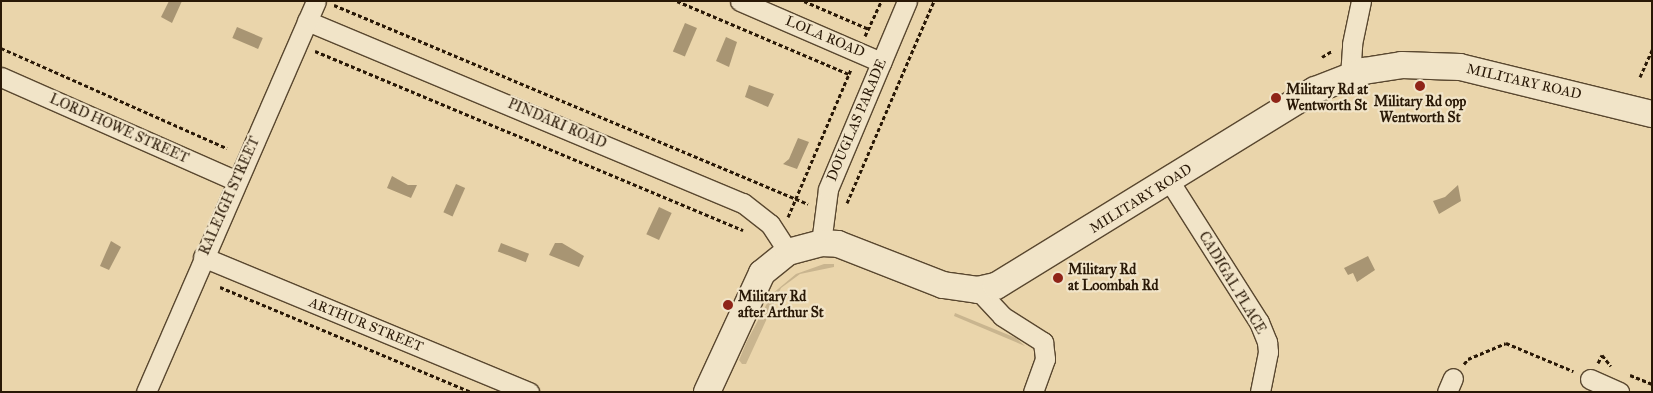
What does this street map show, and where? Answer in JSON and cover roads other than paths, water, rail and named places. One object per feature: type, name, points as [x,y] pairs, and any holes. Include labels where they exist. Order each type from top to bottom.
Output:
[{"type":"street","name":"RALEIGH STREET","points":[[146,392],[203,257],[316,1]]},
{"type":"street","name":"LOLA ROAD","points":[[740,1],[881,62]]},
{"type":"street","name":"DOUGLAS PARADE","points":[[821,243],[828,189],[907,1]]},
{"type":"street","points":[[1350,76],[1352,44],[1362,1]]},
{"type":"street","name":"PINDARI ROAD","points":[[307,21],[743,203],[770,224],[788,252]]},
{"type":"street","name":"MILITARY ROAD","points":[[707,392],[762,273],[788,252],[821,243],[854,248],[943,285],[978,290],[1016,276],[1170,182],[1315,90],[1350,76],[1402,64],[1460,68],[1652,114]]},
{"type":"street","name":"LORD HOWE STREET","points":[[1,77],[237,181]]},
{"type":"street","name":"CADIGAL PLACE","points":[[1170,182],[1259,322],[1267,342],[1268,352],[1260,392]]},
{"type":"street","name":"ARTHUR STREET","points":[[203,257],[529,392]]},
{"type":"street","points":[[978,290],[1002,316],[1043,342],[1045,359],[1033,392]]},
{"type":"street","points":[[1590,379],[1619,392]]},
{"type":"place","name":"Military Rd opp Wentworth St","points":[[1420,86]]},
{"type":"place","name":"Military Rd at Wentworth St","points":[[1276,98]]},
{"type":"place","name":"Military Rd at Loombah Rd","points":[[1058,278]]},
{"type":"place","name":"Military Rd after Arthur St","points":[[728,305]]}]
